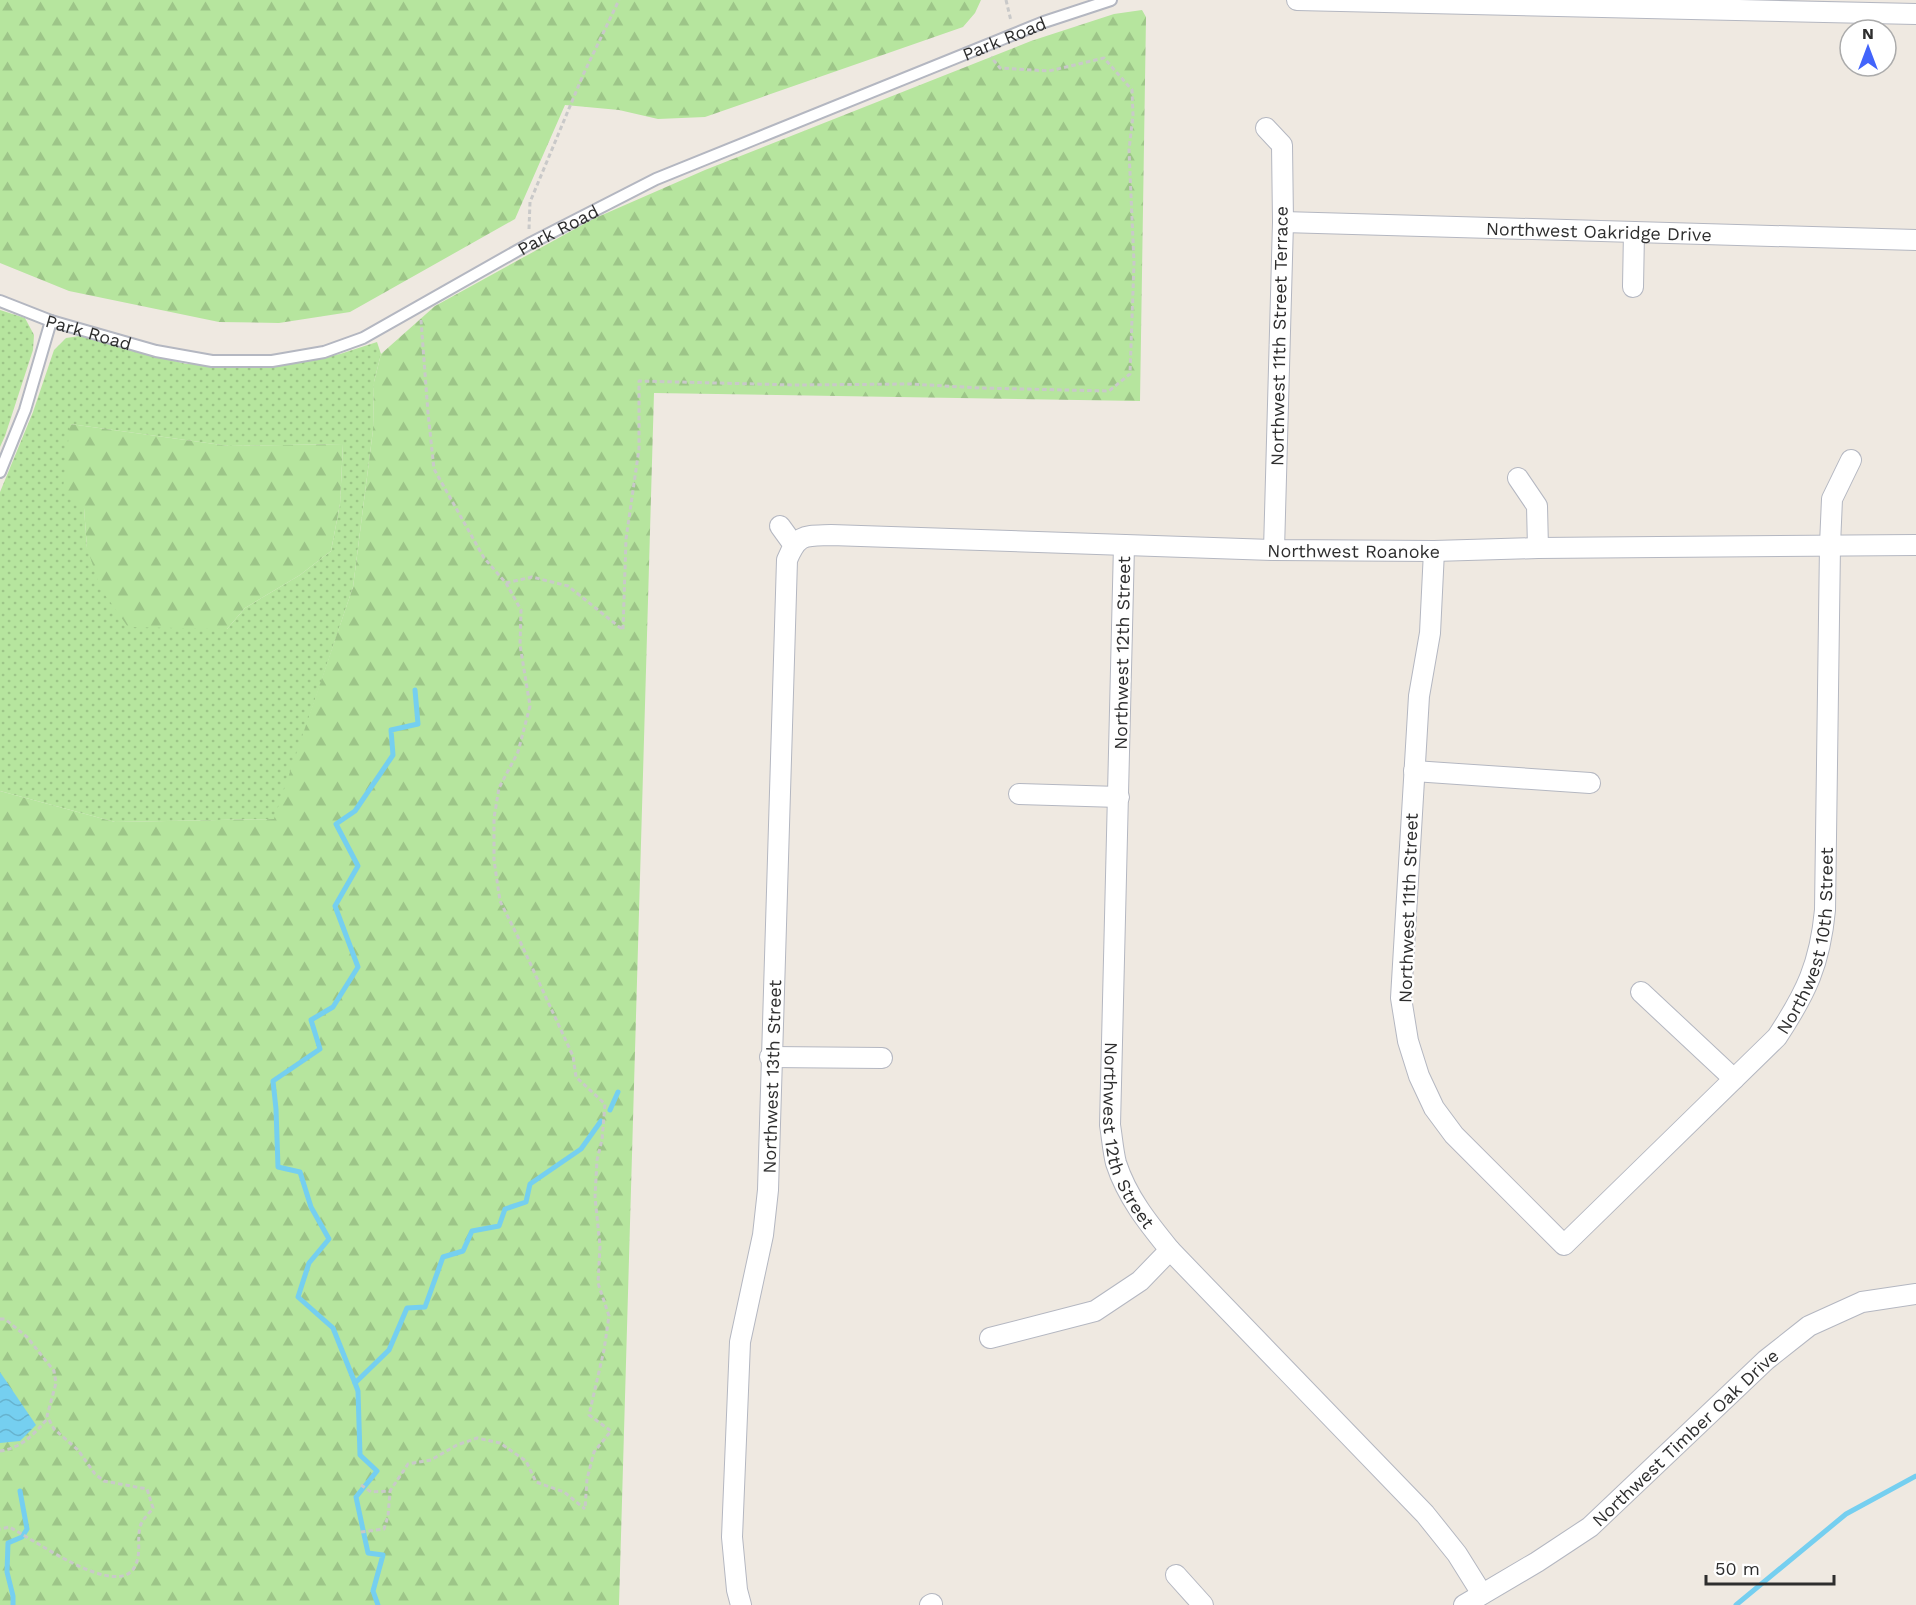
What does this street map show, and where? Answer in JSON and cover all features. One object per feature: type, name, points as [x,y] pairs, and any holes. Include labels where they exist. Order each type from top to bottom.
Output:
[{"type":"street","points":[[1297,0],[1916,14]]},
{"type":"street","name":"Northwest 11th Street Terrace","points":[[1266,128],[1282,145],[1283,222],[1274,550]]},
{"type":"street","name":"Northwest Oakridge Drive","points":[[1283,222],[1916,240]]},
{"type":"street","points":[[1633,287],[1634,232]]},
{"type":"street","name":"Northwest 10th Street","points":[[1564,1245],[1777,1037],[1797,1007],[1815,967],[1823,938],[1826,899],[1830,545],[1833,499],[1851,460]]},
{"type":"street","points":[[1518,478],[1537,506],[1538,548]]},
{"type":"street","points":[[780,526],[793,544]]},
{"type":"street","name":"Northwest Roanoke","points":[[793,544],[802,537],[831,535],[1274,550],[1434,551],[1916,545]]},
{"type":"street","name":"Northwest 13th Street","points":[[741,1605],[737,1590],[732,1537],[740,1342],[762,1235],[768,1190],[770,1057],[787,560],[793,544]]},
{"type":"street","name":"Northwest 12th Street","points":[[1124,545],[1110,1125],[1116,1160],[1128,1193],[1145,1221],[1170,1251],[1425,1514],[1457,1554],[1482,1594]]},
{"type":"street","name":"Northwest 11th Street","points":[[1434,551],[1430,633],[1419,696],[1401,999],[1408,1041],[1419,1076],[1434,1108],[1455,1135],[1564,1245]]},
{"type":"street","points":[[1414,771],[1590,783]]},
{"type":"street","points":[[1019,794],[1119,797]]},
{"type":"street","points":[[1641,992],[1734,1079]]},
{"type":"street","points":[[770,1057],[882,1058]]},
{"type":"street","points":[[990,1338],[1095,1311],[1140,1281],[1170,1251]]},
{"type":"street","name":"Northwest Timber Oak Drive","points":[[1464,1605],[1537,1562],[1590,1527],[1766,1360],[1809,1326],[1862,1302],[1916,1294]]},
{"type":"street","points":[[1176,1575],[1203,1605]]},
{"type":"lane","name":"Park Road","points":[[0,301],[51,321],[156,351],[212,361],[272,361],[324,352],[363,339],[529,244],[656,179],[1044,22],[1111,0]]},
{"type":"lane","points":[[0,472],[25,410],[51,321]]},
{"type":"path","points":[[529,229],[530,202],[583,75],[619,0]]},
{"type":"path","points":[[1006,0],[1014,34]]},
{"type":"path","points":[[506,583],[532,577],[568,586],[623,630],[626,539],[639,449],[639,381],[794,385],[911,384],[1109,391],[1130,374],[1134,263],[1129,150],[1133,115],[1132,90],[1104,58],[1049,72],[1000,68],[982,47]]},
{"type":"path","points":[[361,1532],[384,1529],[388,1516],[390,1491],[408,1464],[431,1460],[457,1445],[477,1438],[500,1443],[526,1461],[536,1482],[564,1492],[585,1509],[587,1479],[594,1452],[611,1431],[589,1415],[604,1350],[609,1316],[598,1283],[600,1246],[595,1197],[597,1160],[602,1140],[605,1104],[576,1077],[573,1056],[500,901],[494,860],[494,818],[499,788],[518,752],[530,706],[520,645],[520,610],[506,583],[484,558],[434,469],[419,306]]},
{"type":"path","points":[[0,1319],[5,1319],[27,1337],[54,1371],[56,1383],[47,1416],[54,1429],[78,1450],[95,1474],[104,1481],[147,1490],[153,1508],[140,1527],[140,1545],[136,1566],[126,1576],[117,1578],[77,1566],[9,1527],[0,1529]]},
{"type":"path","points":[[0,1451],[13,1449],[24,1443],[48,1418]]},
{"type":"path","points":[[361,1485],[371,1492],[390,1491]]},
{"type":"green space","points":[[0,0],[981,0],[975,13],[963,27],[705,117],[658,119],[619,110],[565,105],[515,219],[350,312],[279,323],[219,322],[69,291],[0,263]]},
{"type":"green space","points":[[1142,10],[1146,17],[1140,401],[654,393],[619,1605],[0,1605],[0,791],[115,822],[274,819],[353,587],[373,430],[374,382],[381,354],[435,306],[593,219],[705,170],[1031,41],[1114,14]]},
{"type":"green space","points":[[0,310],[25,318],[34,335],[33,350],[0,447]]},
{"type":"green space","points":[[80,336],[186,364],[291,363],[340,354],[377,342],[381,354],[374,382],[373,430],[353,587],[275,819],[115,822],[0,791],[0,492],[33,412],[54,350],[66,338]],"holes":[[[70,424],[229,446],[343,444],[340,504],[331,551],[300,575],[245,608],[227,629],[87,548],[84,508]]]},
{"type":"green space","points":[[70,424],[229,446],[343,444],[340,504],[331,551],[300,575],[245,608],[227,629],[128,627],[101,589],[87,548],[84,508],[63,489]]},
{"type":"water","points":[[0,1372],[36,1425],[20,1441],[0,1443]]},
{"type":"waterway","points":[[378,1605],[373,1591],[383,1555],[368,1553],[356,1497],[377,1471],[360,1455],[358,1391],[333,1328],[298,1297],[309,1263],[329,1239],[311,1207],[300,1172],[278,1167],[273,1081],[320,1049],[311,1020],[333,1007],[358,967],[335,906],[358,866],[336,824],[355,811],[393,755],[391,730],[418,724],[415,690]]},
{"type":"waterway","points":[[610,1110],[618,1092]]},
{"type":"waterway","points":[[355,1383],[389,1350],[407,1308],[425,1307],[443,1257],[463,1251],[472,1231],[499,1226],[505,1209],[526,1202],[530,1184],[581,1149],[601,1121]]},
{"type":"waterway","points":[[1736,1605],[1846,1514],[1916,1476]]},
{"type":"waterway","points":[[13,1605],[7,1572],[8,1543],[22,1537],[27,1529],[20,1491]]}]
